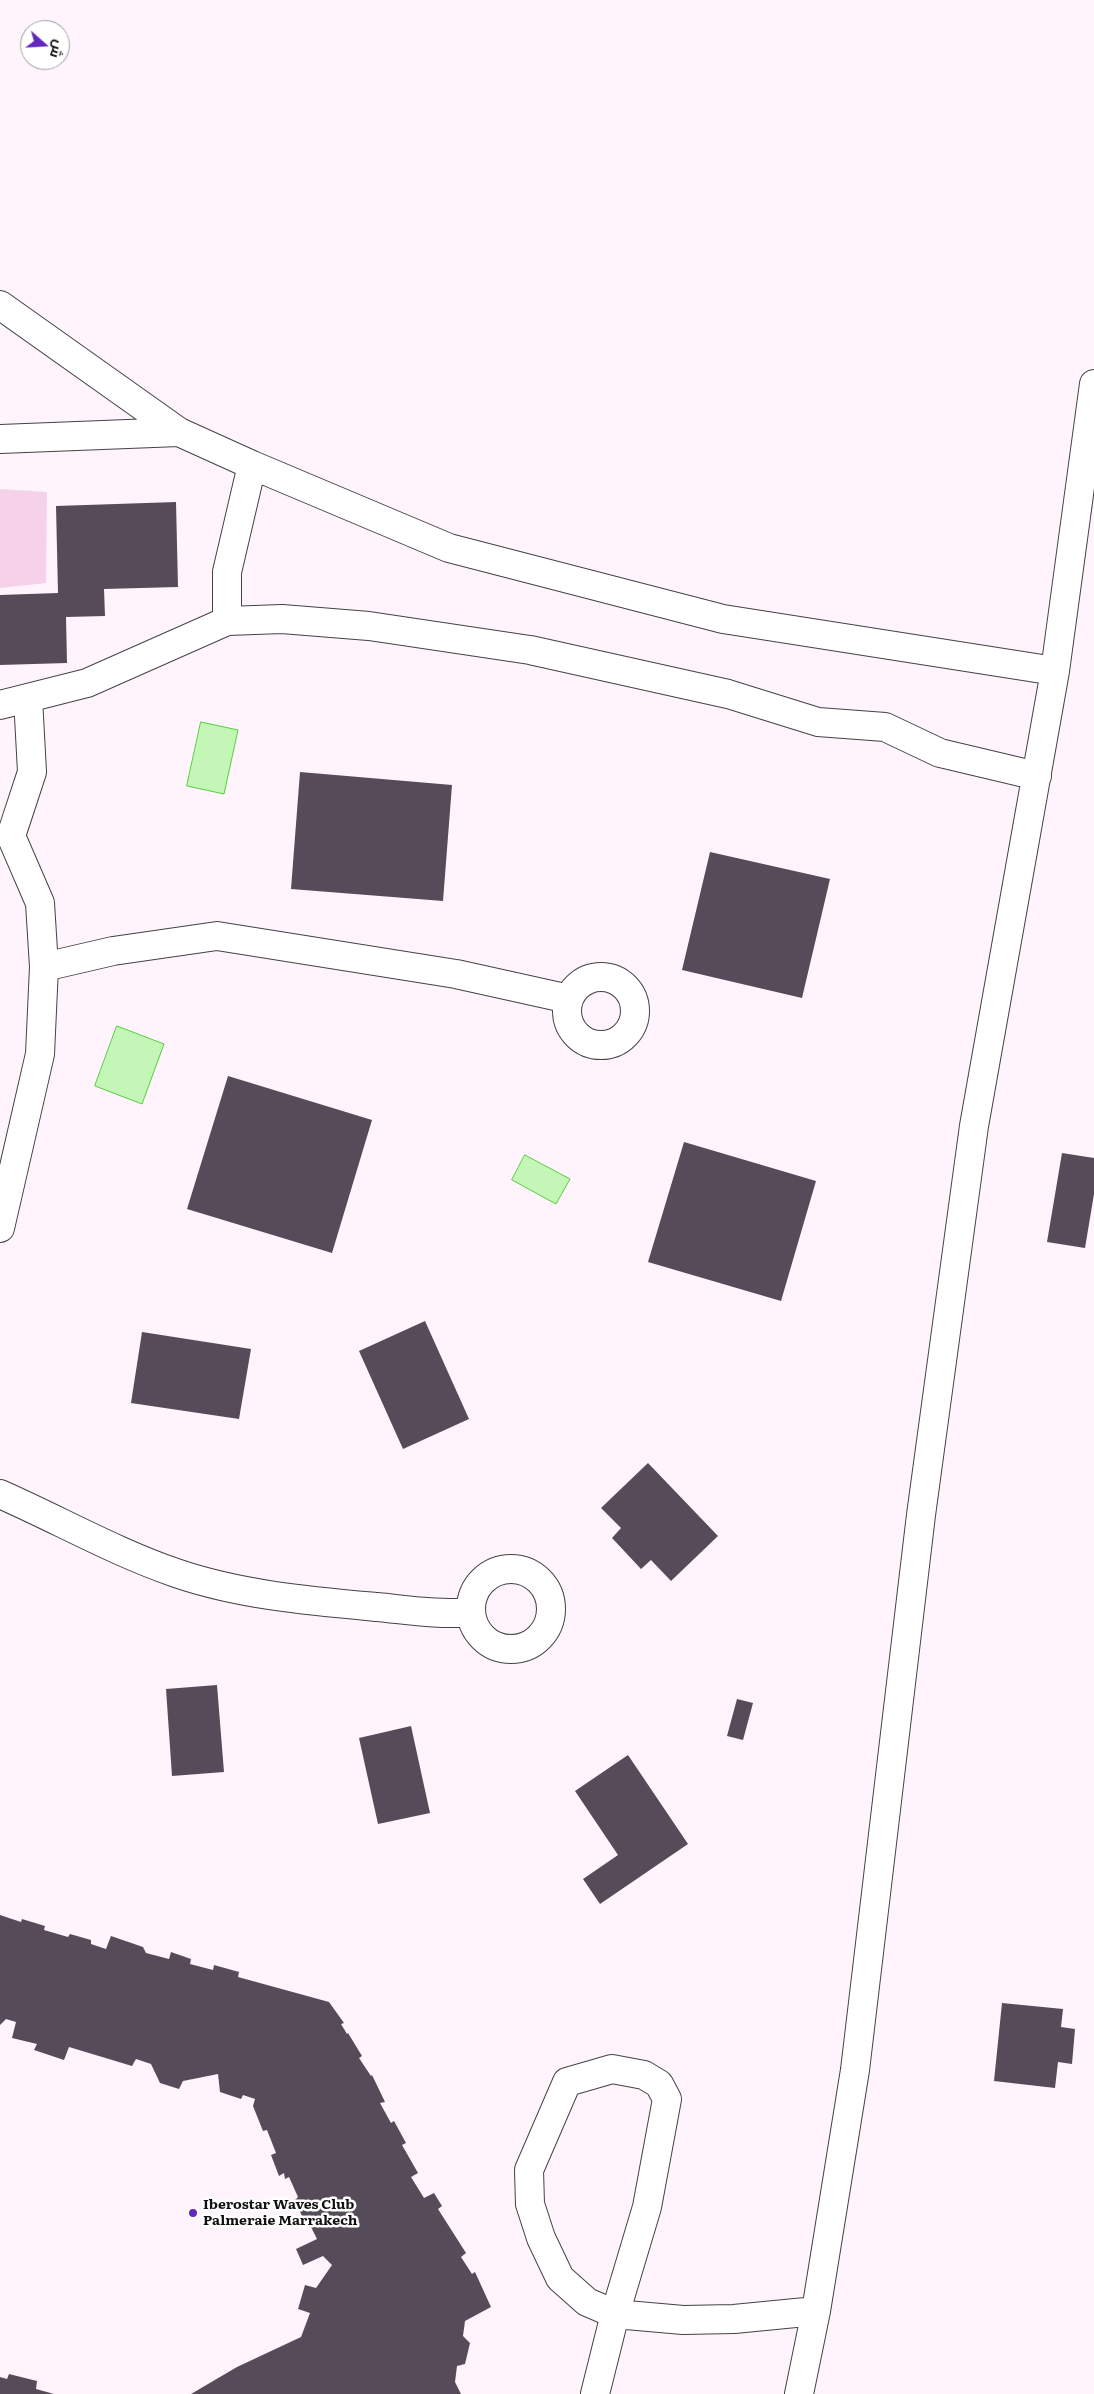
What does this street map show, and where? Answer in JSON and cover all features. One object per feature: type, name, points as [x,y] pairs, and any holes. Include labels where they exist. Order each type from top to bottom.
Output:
[{"type":"street","points":[[0,304],[179,432],[252,465],[449,548],[722,619],[1055,671]]},
{"type":"street","points":[[799,2394],[816,2311],[855,2070],[920,1525],[974,1126],[1086,505],[1094,384]]},
{"type":"street","points":[[0,439],[179,432]]},
{"type":"street","points":[[227,621],[227,572],[252,465]]},
{"type":"street","points":[[0,705],[87,682],[227,621],[282,619],[369,626],[530,650],[728,694],[818,722],[885,726],[940,753],[1037,776]]},
{"type":"street","points":[[0,1228],[40,1054],[44,967],[40,903],[6,841],[32,772],[28,698]]},
{"type":"street","points":[[44,967],[113,951],[217,936],[456,974],[569,998]]},
{"type":"street","points":[[0,1494],[136,1557],[177,1573],[218,1584],[300,1599],[438,1614],[471,1612]]},
{"type":"street","points":[[595,2394],[615,2314],[647,2207],[667,2098],[659,2084],[644,2075],[612,2069],[567,2082],[528,2170],[530,2204],[541,2238],[560,2278],[587,2302],[615,2314],[683,2320],[734,2319],[816,2311]]},
{"type":"shaded area","points":[[0,489],[47,492],[46,583],[0,588]]},
{"type":"shaded area","points":[[201,722],[238,730],[224,794],[187,786]]},
{"type":"shaded area","points":[[117,1026],[164,1044],[142,1104],[95,1086]]},
{"type":"shaded area","points":[[525,1155],[570,1179],[556,1204],[512,1180]]},
{"type":"building","points":[[176,502],[178,587],[104,589],[105,616],[66,617],[67,663],[0,665],[0,595],[58,593],[56,506]]},
{"type":"building","points":[[300,772],[452,785],[443,901],[291,889]]},
{"type":"building","points":[[710,852],[830,879],[802,998],[682,970]]},
{"type":"building","points":[[228,1076],[372,1120],[332,1253],[187,1209]]},
{"type":"building","points":[[684,1142],[816,1181],[781,1301],[648,1262]]},
{"type":"building","points":[[1062,1153],[1094,1158],[1094,1194],[1085,1248],[1047,1242]]},
{"type":"building","points":[[425,1321],[469,1419],[403,1449],[359,1351]]},
{"type":"building","points":[[142,1332],[251,1349],[239,1419],[131,1403]]},
{"type":"building","points":[[648,1463],[718,1536],[671,1581],[651,1560],[641,1569],[612,1538],[621,1528],[601,1508]]},
{"type":"building","points":[[217,1685],[224,1772],[172,1776],[166,1689]]},
{"type":"building","points":[[737,1699],[753,1703],[743,1740],[727,1736]]},
{"type":"building","points":[[411,1726],[430,1813],[378,1824],[359,1738]]},
{"type":"building","points":[[628,1755],[688,1844],[600,1904],[583,1879],[618,1855],[575,1791]]},
{"type":"building","points":[[0,1915],[21,1922],[22,1919],[45,1926],[44,1930],[68,1937],[70,1934],[91,1940],[91,1944],[106,1949],[111,1936],[143,1947],[146,1953],[169,1959],[171,1952],[191,1959],[190,1964],[213,1970],[214,1965],[239,1972],[238,1977],[329,2002],[344,2023],[341,2024],[362,2056],[359,2058],[372,2075],[385,2102],[380,2103],[391,2123],[394,2121],[406,2143],[402,2145],[418,2173],[411,2177],[424,2198],[434,2193],[442,2206],[438,2209],[466,2253],[461,2257],[472,2274],[475,2272],[491,2307],[465,2321],[463,2336],[470,2343],[465,2364],[457,2366],[455,2382],[461,2394],[191,2394],[237,2367],[301,2337],[310,2313],[298,2309],[305,2285],[316,2288],[332,2265],[323,2256],[303,2265],[296,2249],[317,2239],[308,2221],[305,2223],[295,2200],[298,2197],[289,2177],[285,2179],[284,2173],[279,2176],[271,2155],[276,2153],[267,2130],[263,2131],[253,2106],[255,2099],[243,2095],[241,2099],[220,2092],[218,2074],[183,2081],[179,2089],[160,2083],[151,2064],[136,2059],[132,2066],[69,2047],[64,2060],[34,2050],[37,2044],[12,2038],[16,2022],[6,2019],[0,2025]]},
{"type":"building","points":[[1002,2003],[1063,2009],[1061,2027],[1075,2029],[1072,2064],[1058,2062],[1055,2088],[994,2081]]},
{"type":"building","points":[[9,2374],[37,2381],[36,2389],[54,2394],[0,2394],[0,2377],[7,2379]]},
{"type":"place","name":"Iberostar Waves Club Palmeraie Marrakech","points":[[193,2213]]}]
